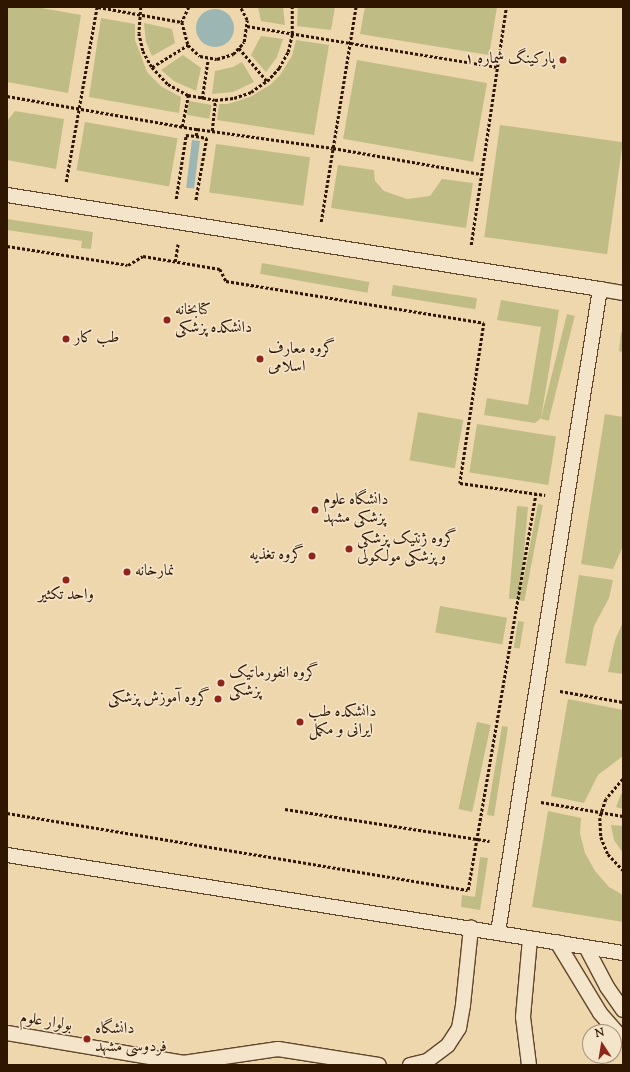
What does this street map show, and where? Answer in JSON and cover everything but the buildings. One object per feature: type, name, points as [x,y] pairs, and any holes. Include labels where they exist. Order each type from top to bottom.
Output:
[{"type":"lane","points":[[7,195],[623,293]]},
{"type":"lane","points":[[498,932],[600,289]]},
{"type":"lane","points":[[7,855],[470,927],[623,953]]},
{"type":"lane","points":[[410,1065],[427,1061],[448,1045],[459,1028],[463,1005],[470,927]]},
{"type":"lane","points":[[529,1065],[522,1017],[530,938]]},
{"type":"lane","points":[[557,942],[600,1013],[623,1039]]},
{"type":"lane","points":[[586,947],[607,987],[623,1010]]},
{"type":"lane","name":"بولوار علوم","points":[[7,1033],[198,1065]]},
{"type":"lane","points":[[183,1062],[278,1049],[379,1065]]},
{"type":"path","points":[[61,204],[97,7],[182,22]]},
{"type":"path","points":[[141,7],[139,15],[139,33],[143,51],[152,67],[168,84],[188,95],[202,99],[216,100],[234,98],[251,92],[267,81],[285,57],[292,34],[292,7]]},
{"type":"path","points":[[189,7],[182,22],[188,45],[200,56],[208,59],[225,58],[239,48],[247,26],[242,8]]},
{"type":"path","points":[[317,244],[356,7]]},
{"type":"path","points":[[470,245],[506,7]]},
{"type":"path","points":[[247,26],[497,67]]},
{"type":"path","points":[[152,67],[188,45]]},
{"type":"path","points":[[239,48],[267,81]]},
{"type":"path","points":[[202,99],[208,59]]},
{"type":"path","points":[[182,127],[188,95]]},
{"type":"path","points":[[7,96],[182,127],[333,148],[481,174]]},
{"type":"path","points":[[212,131],[216,100]]},
{"type":"path","points":[[196,136],[197,129]]},
{"type":"path","points":[[176,200],[186,135],[196,136],[207,138],[196,203]]},
{"type":"path","points":[[7,246],[128,265],[143,256],[220,269],[226,281],[484,323],[460,483],[567,498]]},
{"type":"path","points":[[7,813],[468,890],[536,494]]},
{"type":"path","points":[[556,690],[623,702]]},
{"type":"path","points":[[623,779],[606,799],[602,812],[601,837],[608,854],[623,870]]},
{"type":"path","points":[[538,802],[623,816]]},
{"type":"path","points":[[285,809],[477,839]]},
{"type":"shaded area","points":[[7,7],[36,7],[81,15],[68,93],[7,82]]},
{"type":"shaded area","points":[[258,7],[283,7],[285,25],[261,21]]},
{"type":"shaded area","points":[[298,7],[335,7],[331,30],[297,26]]},
{"type":"shaded area","points":[[365,7],[497,7],[489,55],[360,34]]},
{"type":"shaded area","points":[[101,18],[135,24],[135,40],[147,72],[162,87],[181,97],[179,113],[89,97]]},
{"type":"shaded area","points":[[144,23],[172,29],[175,43],[152,56],[146,42]]},
{"type":"shaded area","points":[[261,36],[283,39],[277,57],[266,72],[251,55]]},
{"type":"shaded area","points":[[296,40],[329,45],[314,135],[217,120],[219,104],[228,104],[250,97],[270,85],[280,75],[292,56]]},
{"type":"shaded area","points":[[183,55],[201,68],[196,91],[174,81],[161,70]]},
{"type":"shaded area","points":[[357,60],[487,83],[473,162],[343,139]]},
{"type":"shaded area","points":[[242,62],[254,82],[233,92],[212,94],[215,71],[233,67]]},
{"type":"shaded area","points":[[189,101],[212,105],[209,119],[187,115]]},
{"type":"shaded area","points":[[15,111],[64,119],[56,169],[7,160],[7,121]]},
{"type":"shaded area","points":[[85,122],[178,138],[169,187],[76,170]]},
{"type":"shaded area","points":[[500,125],[623,142],[607,254],[484,237]]},
{"type":"shaded area","points":[[216,144],[310,157],[303,206],[209,193]]},
{"type":"shaded area","points":[[338,165],[374,170],[375,181],[384,191],[407,199],[430,196],[442,179],[473,183],[466,228],[331,208]]},
{"type":"shaded area","points":[[7,219],[93,232],[91,249],[81,248],[82,241],[7,230]]},
{"type":"shaded area","points":[[262,263],[369,282],[367,293],[260,274]]},
{"type":"shaded area","points":[[393,285],[477,298],[475,309],[391,296]]},
{"type":"shaded area","points":[[501,300],[559,310],[541,418],[535,423],[484,415],[487,398],[528,405],[541,327],[497,320]]},
{"type":"shaded area","points":[[567,314],[575,316],[549,421],[541,419]]},
{"type":"shaded area","points":[[621,332],[623,333],[623,352],[619,351]]},
{"type":"shaded area","points":[[418,412],[463,420],[455,468],[409,460]]},
{"type":"shaded area","points":[[605,414],[623,417],[623,546],[613,569],[581,564]]},
{"type":"shaded area","points":[[477,424],[556,437],[548,485],[469,472]]},
{"type":"shaded area","points":[[538,504],[543,505],[524,601],[519,600]]},
{"type":"shaded area","points":[[517,506],[528,507],[520,600],[509,599]]},
{"type":"shaded area","points":[[579,575],[613,580],[609,598],[594,626],[586,666],[565,663]]},
{"type":"shaded area","points":[[440,606],[507,618],[502,644],[435,633]]},
{"type":"shaded area","points":[[518,621],[524,622],[520,649],[514,648]]},
{"type":"shaded area","points":[[623,622],[623,674],[608,672],[615,640]]},
{"type":"shaded area","points":[[568,699],[623,710],[623,756],[598,775],[584,803],[551,796]]},
{"type":"shaded area","points":[[477,722],[491,725],[472,812],[458,809]]},
{"type":"shaded area","points":[[502,726],[508,727],[494,816],[487,815]]},
{"type":"shaded area","points":[[623,793],[623,809],[616,807],[621,794]]},
{"type":"shaded area","points":[[548,811],[581,818],[580,833],[585,853],[595,871],[609,887],[623,895],[623,922],[532,907]]},
{"type":"shaded area","points":[[611,825],[623,826],[623,853],[614,840]]},
{"type":"shaded area","points":[[480,857],[488,858],[480,910],[461,907],[462,895],[475,897]]},
{"type":"water","points":[[215,9],[228,15],[234,28],[228,41],[215,47],[202,41],[196,28],[202,15]]},
{"type":"water","points":[[192,140],[200,141],[194,189],[186,188]]},
{"type":"place","name":"پارکینگ شماره ۱","points":[[563,60]]},
{"type":"place","name":"کتابخانه دانشکده پزشکی","points":[[167,320]]},
{"type":"place","name":"طب کار","points":[[66,339]]},
{"type":"place","name":"گروه معارف اسلامی","points":[[260,359]]},
{"type":"place","name":"دانشگاه علوم پزشکی مشهد","points":[[315,510]]},
{"type":"place","name":"گروه ژنتیک پزشکی و پزشکی مولکولی","points":[[349,549]]},
{"type":"place","name":"گروه تغذیه","points":[[312,556]]},
{"type":"place","name":"نمارخانه","points":[[127,572]]},
{"type":"place","name":"واحد تکثیر","points":[[66,580]]},
{"type":"place","name":"گروه انفورماتیک پزشکی","points":[[221,683]]},
{"type":"place","name":"گروه آموزش پزشکی","points":[[218,699]]},
{"type":"place","name":"دانشکده طب ایرانی و مکمل","points":[[300,722]]},
{"type":"place","name":"دانشگاه فردوسی مشهد","points":[[87,1039]]}]
